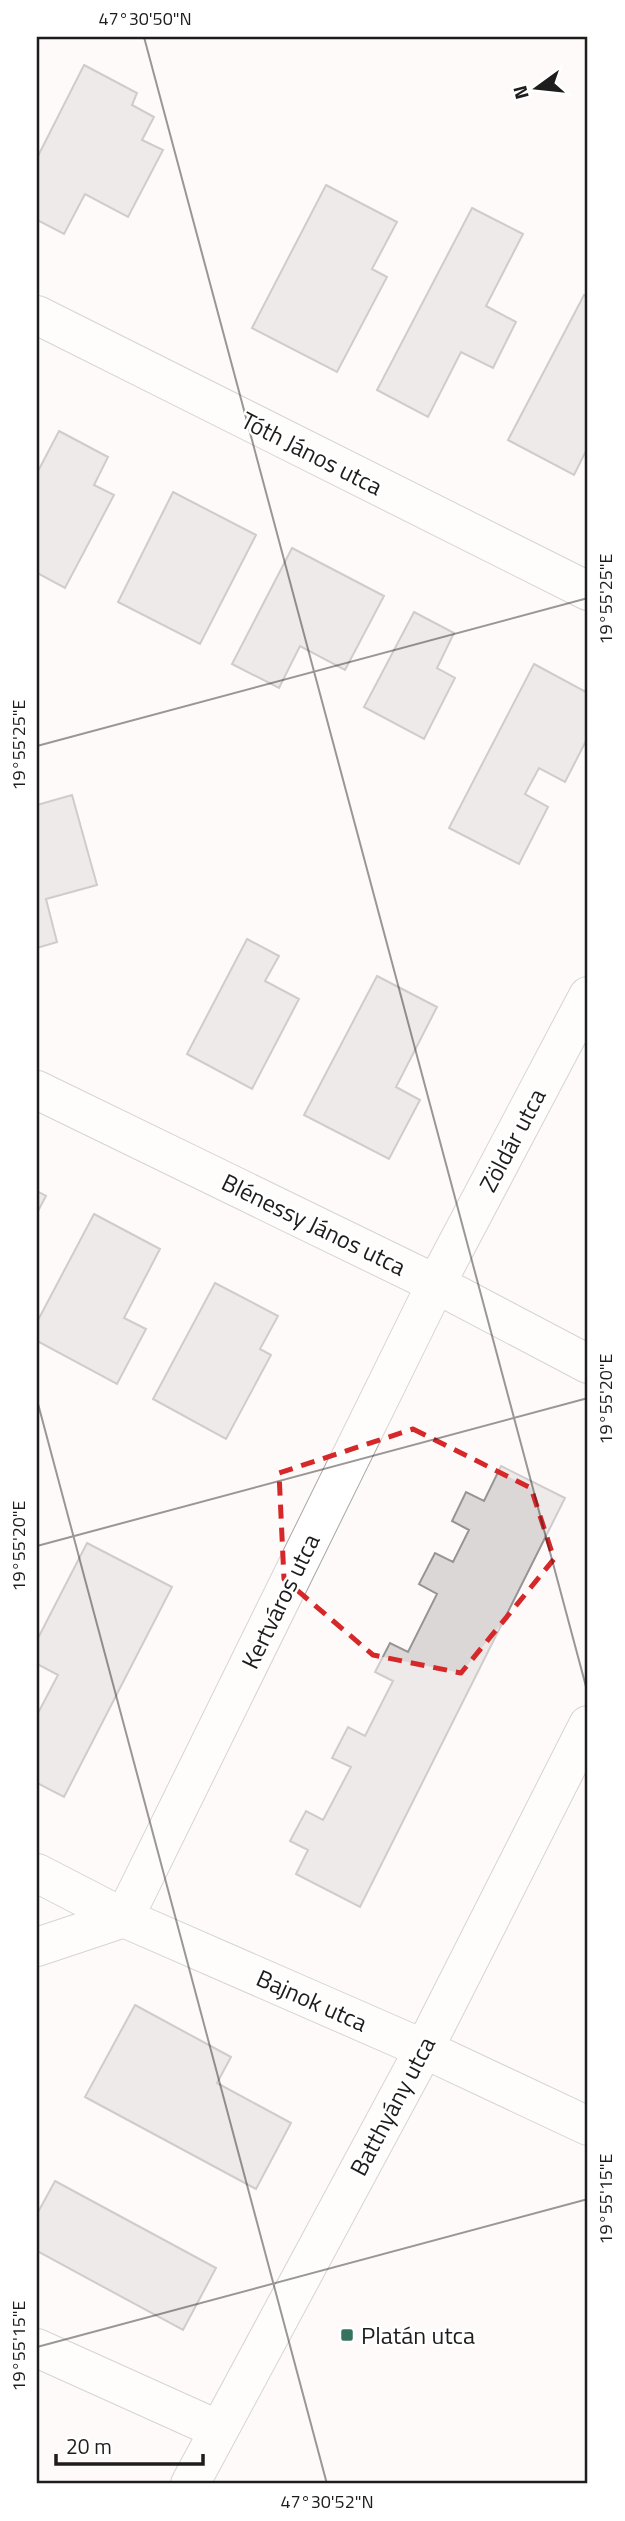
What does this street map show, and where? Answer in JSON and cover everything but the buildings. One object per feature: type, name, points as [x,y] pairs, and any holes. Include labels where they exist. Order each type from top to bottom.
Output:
[{"type":"street","name":"Tóth János utca","points":[[37,315],[588,592]]},
{"type":"street","name":"Zöldár utca","points":[[436,1284],[588,996]]},
{"type":"street","name":"Blénessy János utca","points":[[37,1090],[436,1284],[588,1364]]},
{"type":"street","name":"Kertváros utca","points":[[124,1918],[436,1284]]},
{"type":"street","name":"Batthyány utca","points":[[190,2484],[424,2049],[588,1726]]},
{"type":"street","name":"Bajnok utca","points":[[37,1873],[124,1918],[424,2049],[588,2126]]},
{"type":"street","points":[[37,1947],[124,1918]]},
{"type":"street","points":[[37,2348],[219,2430]]},
{"type":"highlighted area","points":[[413,1429],[531,1488],[554,1559],[461,1673],[373,1655],[284,1579],[279,1473]]},
{"type":"place","name":"Platán utca","points":[[347,2335]]}]
